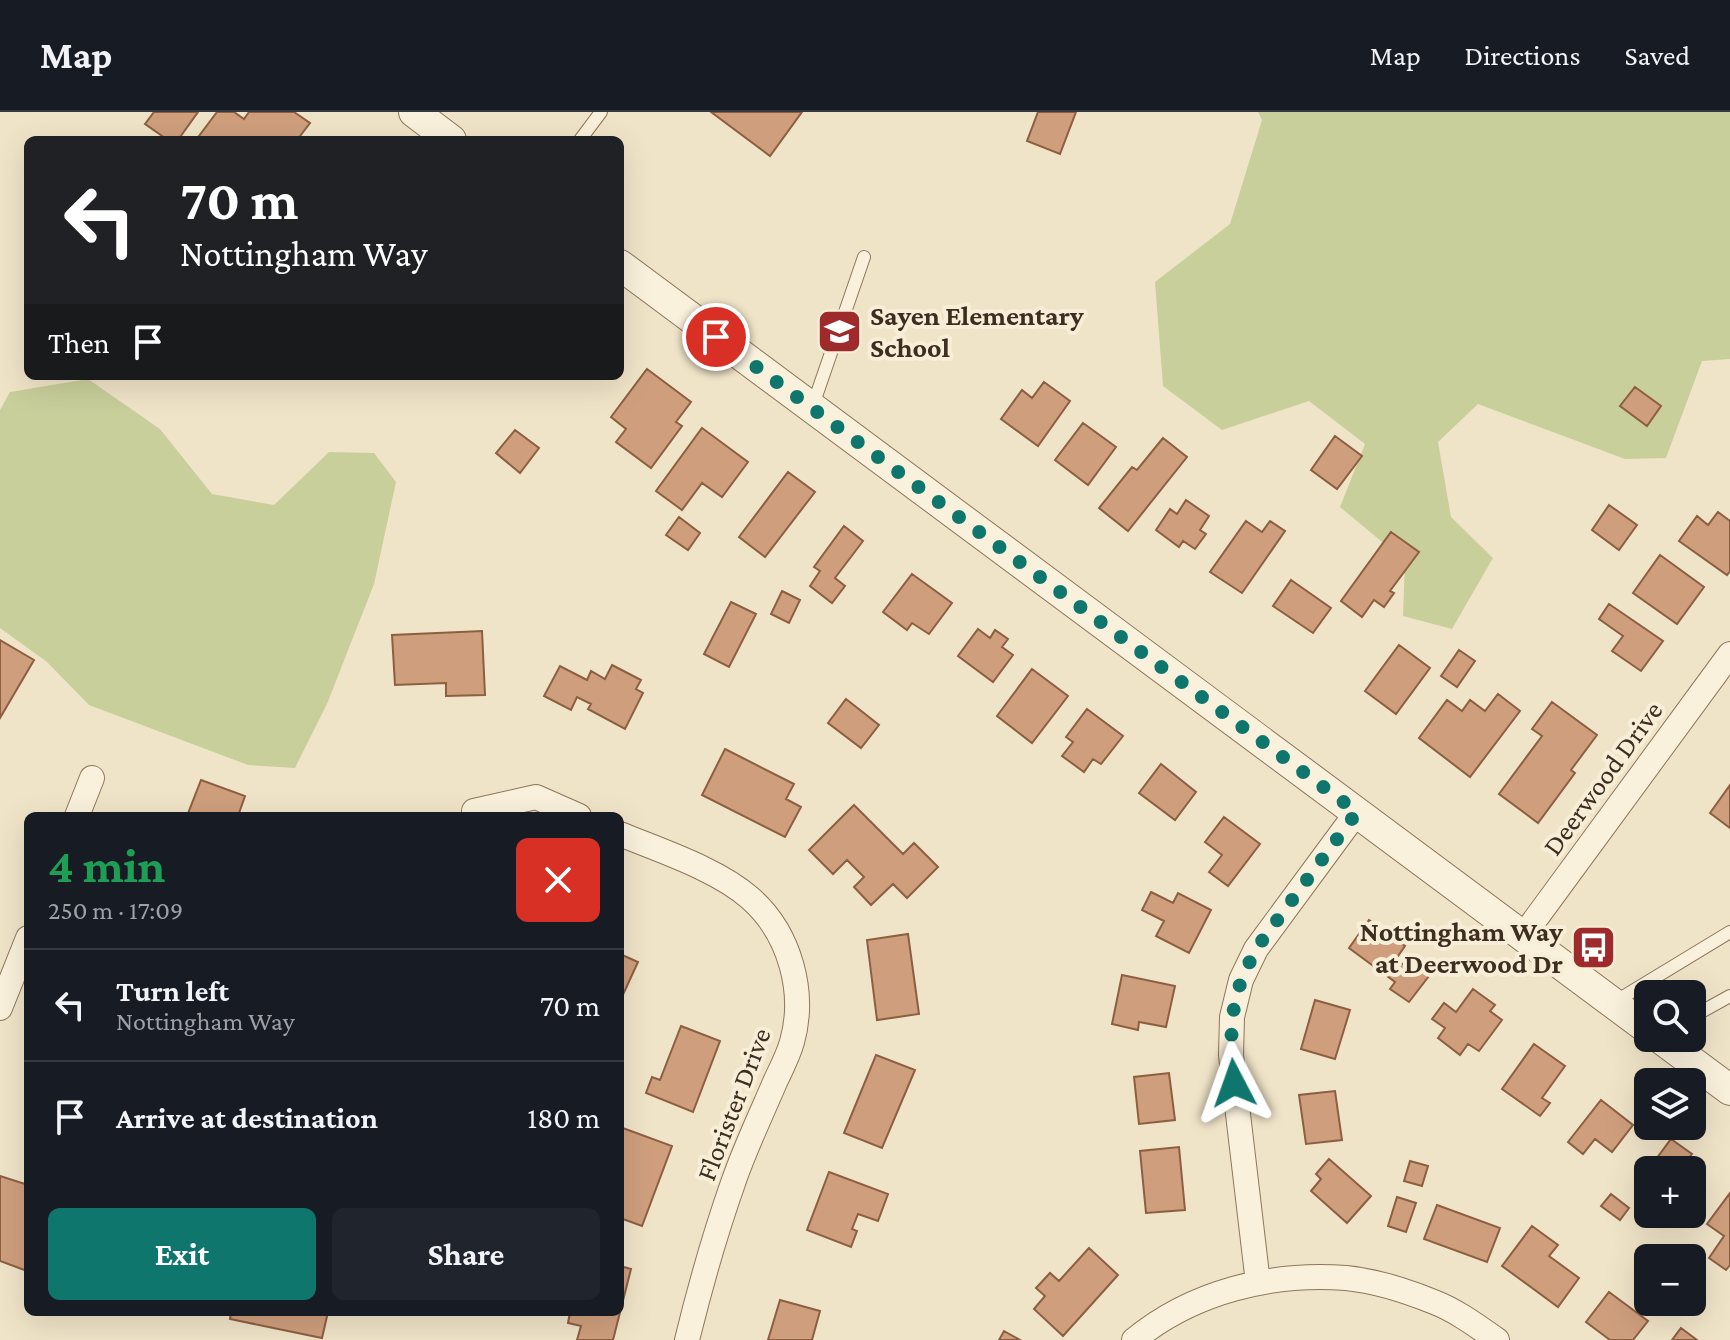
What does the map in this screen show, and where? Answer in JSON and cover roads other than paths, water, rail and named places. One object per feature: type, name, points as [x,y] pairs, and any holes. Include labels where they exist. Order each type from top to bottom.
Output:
[{"type":"street","points":[[414,112],[446,136]]},
{"type":"street","points":[[624,268],[1634,1019]]},
{"type":"street","name":"Deerwood Drive","points":[[1523,936],[1730,654]]},
{"type":"street","points":[[79,812],[92,778]]},
{"type":"street","points":[[474,811],[536,797],[570,812]]},
{"type":"street","points":[[1258,1283],[1231,1055],[1232,1017],[1241,980],[1256,949],[1357,812]]},
{"type":"street","name":"Florister Drive","points":[[624,836],[709,872],[751,899],[772,923],[786,947],[795,980],[797,1012],[792,1043],[734,1181],[701,1283],[687,1340]]},
{"type":"street","points":[[0,1008],[24,948]]},
{"type":"street","points":[[1679,1052],[1730,1090]]},
{"type":"street","points":[[1134,1340],[1176,1312],[1218,1293],[1302,1277],[1348,1278],[1388,1286],[1437,1303],[1473,1322],[1497,1340]]},
{"type":"lane","points":[[583,136],[601,112]]},
{"type":"lane","points":[[812,408],[864,257]]},
{"type":"lane","points":[[1613,1003],[1730,932]]},
{"type":"lane","points":[[1706,1009],[1730,996]]},
{"type":"place","name":"Sayen Elementary School","points":[[839,331]]},
{"type":"place","name":"Nottingham Way at Deerwood Dr","points":[[1594,947]]}]
